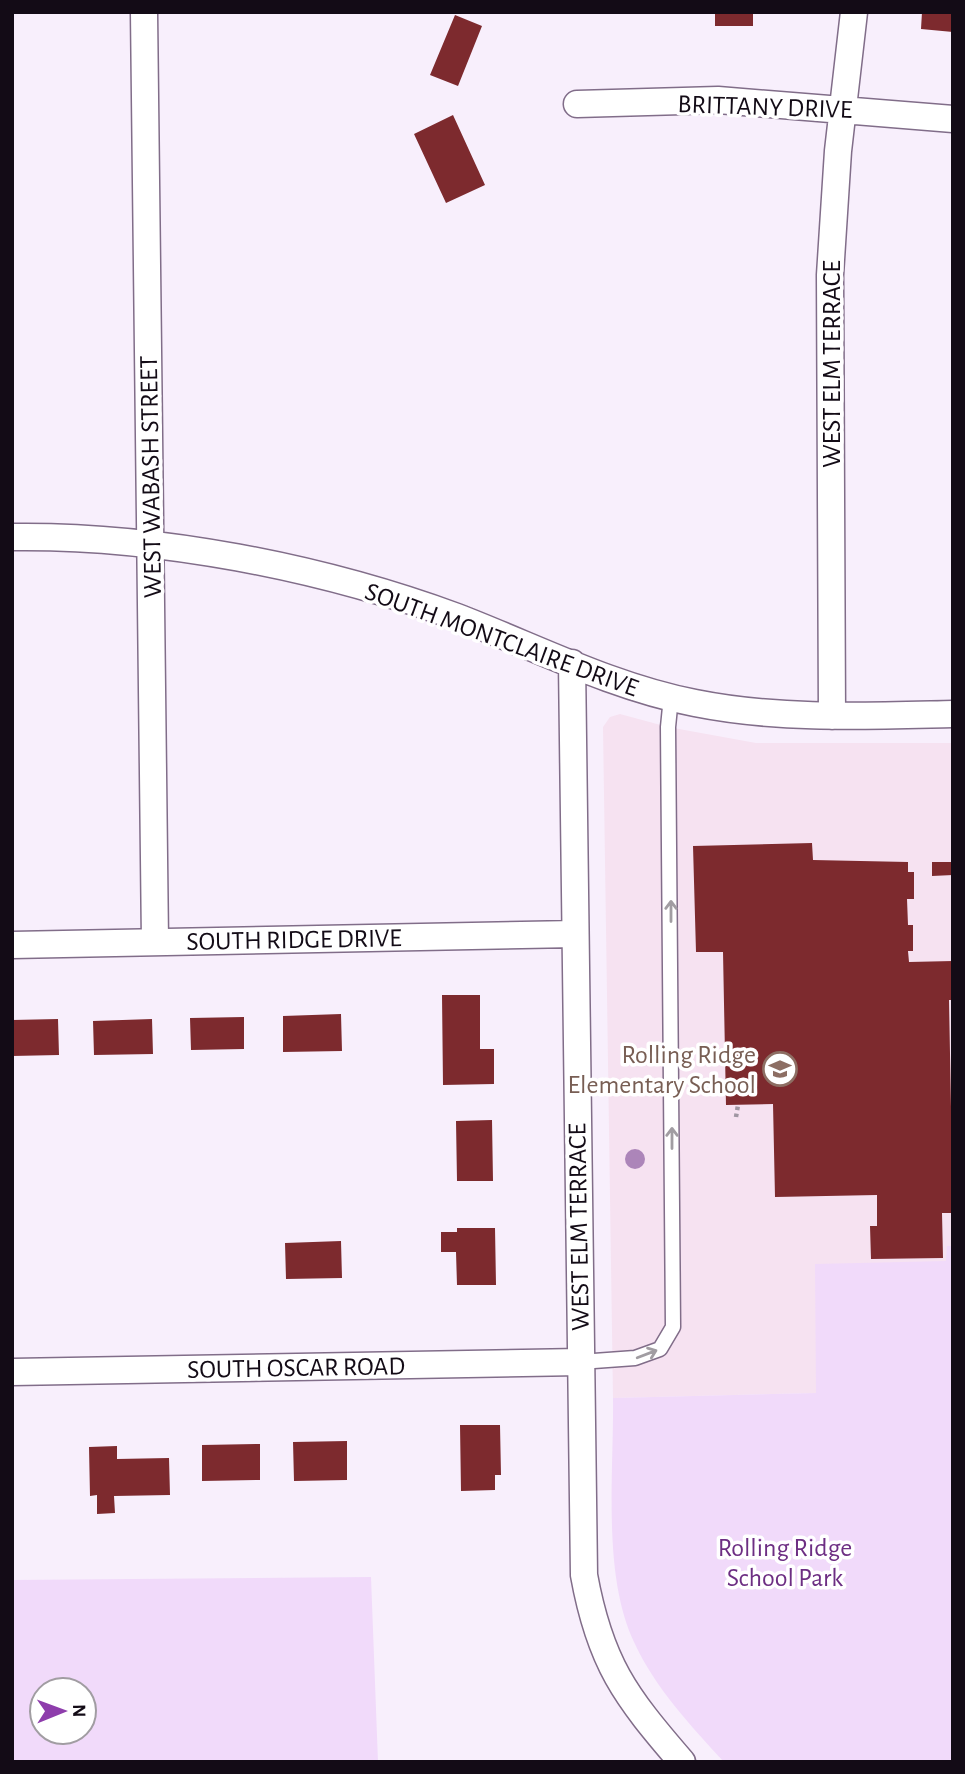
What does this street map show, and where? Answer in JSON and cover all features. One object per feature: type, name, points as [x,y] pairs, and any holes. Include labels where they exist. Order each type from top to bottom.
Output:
[{"type":"street","name":"WEST WABASH STREET","points":[[145,12],[155,942]]},
{"type":"street","name":"WEST ELM TERRACE","points":[[832,716],[830,302],[842,108],[854,12]]},
{"type":"street","name":"BRITTANY DRIVE","points":[[577,104],[718,100],[953,119]]},
{"type":"street","name":"SOUTH MONTCLAIRE DRIVE","points":[[12,537],[151,544],[237,557],[323,577],[454,617],[641,689],[750,712],[832,716],[953,714]]},
{"type":"street","name":"WEST ELM TERRACE","points":[[572,663],[584,1575],[592,1621],[605,1656],[627,1695],[682,1762]]},
{"type":"street","name":"SOUTH RIDGE DRIVE","points":[[12,945],[575,934]]},
{"type":"street","name":"SOUTH OSCAR ROAD","points":[[12,1372],[580,1362]]},
{"type":"lane","points":[[580,1362],[635,1358],[660,1349],[673,1327],[668,727],[671,697]]},
{"type":"path","points":[[736,1117],[738,1105]]},
{"type":"shaded area","name":"Rolling Ridge Elementary School","points":[[620,714],[668,727],[756,743],[953,743],[953,1246],[947,1246],[947,1261],[817,1393],[613,1398],[603,727],[610,717]]},
{"type":"green space","name":"Rolling Ridge School Park","points":[[947,1246],[953,1246],[953,1762],[724,1762],[674,1706],[652,1675],[634,1642],[624,1615],[617,1586],[612,1523],[613,1398],[816,1393],[815,1264],[946,1261]]},
{"type":"green space","points":[[371,1577],[378,1762],[12,1762],[12,1580]]},
{"type":"building","points":[[715,12],[753,12],[753,26],[715,26]]},
{"type":"building","points":[[922,12],[953,12],[953,32],[921,29]]},
{"type":"building","points":[[455,15],[482,26],[458,86],[430,75]]},
{"type":"building","points":[[453,115],[485,185],[446,203],[414,134]]},
{"type":"building","name":"Rolling Ridge Elementary School","points":[[812,843],[813,860],[908,862],[908,872],[914,872],[914,899],[907,899],[908,925],[913,925],[913,951],[908,951],[909,962],[953,961],[953,1000],[949,1000],[953,1213],[942,1213],[943,1258],[871,1259],[870,1226],[877,1226],[877,1195],[775,1197],[773,1104],[726,1105],[723,952],[696,952],[693,846]]},
{"type":"building","points":[[932,862],[953,862],[953,875],[932,876]]},
{"type":"building","points":[[442,995],[480,995],[480,1049],[494,1049],[494,1084],[443,1085]]},
{"type":"building","points":[[341,1014],[342,1051],[283,1052],[283,1016]]},
{"type":"building","points":[[244,1017],[244,1049],[191,1050],[190,1018]]},
{"type":"building","points":[[58,1019],[59,1055],[12,1056],[12,1020]]},
{"type":"building","points":[[152,1019],[153,1054],[94,1055],[93,1021]]},
{"type":"building","points":[[492,1120],[493,1181],[457,1181],[456,1121]]},
{"type":"building","points":[[457,1228],[495,1228],[496,1285],[457,1285],[456,1252],[441,1252],[441,1232],[457,1232]]},
{"type":"building","points":[[341,1241],[342,1278],[286,1279],[285,1243]]},
{"type":"building","points":[[460,1425],[500,1425],[501,1475],[495,1475],[495,1490],[461,1491]]},
{"type":"building","points":[[347,1441],[347,1480],[294,1481],[293,1442]]},
{"type":"building","points":[[260,1444],[260,1480],[202,1481],[202,1445]]},
{"type":"building","points":[[117,1446],[117,1459],[169,1458],[170,1495],[114,1496],[115,1513],[97,1514],[97,1495],[90,1496],[89,1447]]},
{"type":"place","name":"Rolling Ridge Elementary School","points":[[780,1069]]}]
